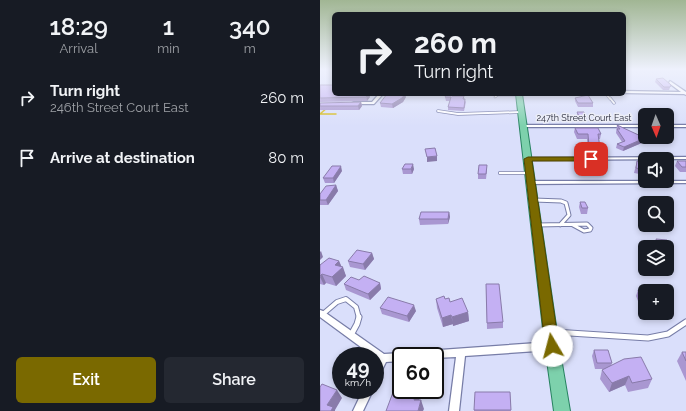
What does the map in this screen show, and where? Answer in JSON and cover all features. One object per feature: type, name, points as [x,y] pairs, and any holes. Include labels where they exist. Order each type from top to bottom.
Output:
[{"type":"main road","points":[[519,96],[562,411]]},
{"type":"street","points":[[626,92],[686,93]]},
{"type":"street","points":[[350,103],[373,103],[379,96]]},
{"type":"street","name":"247th Street Court East","points":[[523,126],[638,126]]},
{"type":"street","points":[[674,126],[686,126]]},
{"type":"street","points":[[528,159],[686,158]]},
{"type":"street","points":[[530,178],[686,182]]},
{"type":"street","points":[[321,314],[368,347]]},
{"type":"street","points":[[444,353],[552,346]]},
{"type":"street","points":[[454,411],[461,352]]},
{"type":"street","points":[[358,411],[364,399]]},
{"type":"lane","points":[[608,96],[614,103]]},
{"type":"lane","points":[[438,111],[458,114],[521,112]]},
{"type":"lane","points":[[500,174],[530,178]]},
{"type":"lane","points":[[533,200],[561,201],[566,203],[569,215],[560,225]]},
{"type":"lane","points":[[536,225],[560,225],[574,224],[587,224],[591,228],[590,230],[584,231],[574,224]]},
{"type":"lane","points":[[321,314],[337,302],[346,299],[354,305],[360,313],[359,322],[351,335]]},
{"type":"lane","points":[[550,331],[648,338],[668,334],[686,322]]},
{"type":"building","points":[[320,88],[332,88],[332,96],[367,96],[366,97],[320,98]]},
{"type":"building","points":[[385,96],[404,96],[392,104],[380,103]]},
{"type":"building","points":[[464,96],[464,108],[448,107],[451,97],[445,97]]},
{"type":"building","points":[[589,96],[593,103],[578,103],[575,98]]},
{"type":"building","points":[[361,102],[358,106],[320,106],[320,103]]},
{"type":"building","points":[[577,112],[584,112],[587,117],[580,118]]},
{"type":"building","points":[[617,125],[638,135],[638,141],[624,147],[617,144],[625,141],[617,129],[620,129]]},
{"type":"building","points":[[575,128],[598,128],[601,134],[598,134],[600,148],[589,147],[588,134],[578,134]]},
{"type":"building","points":[[435,148],[437,156],[427,157],[425,149]]},
{"type":"building","points":[[637,161],[638,161],[638,168],[636,168]]},
{"type":"building","points":[[677,161],[686,161],[686,167],[682,167]]},
{"type":"building","points":[[405,164],[413,164],[411,169],[402,169]]},
{"type":"building","points":[[479,165],[487,165],[486,174],[478,174]]},
{"type":"building","points":[[332,166],[341,166],[333,178],[323,178]]},
{"type":"building","points":[[336,185],[326,200],[320,200],[320,194],[326,186]]},
{"type":"building","points":[[580,202],[585,202],[588,208],[582,208]]},
{"type":"building","points":[[421,212],[449,212],[448,219],[419,219]]},
{"type":"building","points":[[357,250],[372,253],[363,264],[348,261]]},
{"type":"building","points":[[329,258],[339,261],[335,265],[343,267],[332,277],[322,274],[320,276],[320,265]]},
{"type":"building","points":[[364,276],[380,283],[368,294],[344,284],[351,277],[359,280]]},
{"type":"building","points":[[486,284],[499,284],[503,322],[487,323]]},
{"type":"building","points":[[444,296],[445,299],[449,298],[450,302],[462,298],[468,312],[452,317],[451,315],[442,318],[436,299]]},
{"type":"building","points":[[388,297],[414,305],[407,316],[380,308]]},
{"type":"building","points":[[594,350],[608,350],[612,363],[597,363]]},
{"type":"building","points":[[682,352],[686,352],[686,361]]},
{"type":"building","points":[[641,357],[652,379],[632,383],[629,376],[612,383],[602,370],[624,359]]},
{"type":"building","points":[[322,384],[332,388],[332,398],[327,405],[333,407],[331,411],[320,411],[320,387]]},
{"type":"building","points":[[475,392],[510,392],[511,410],[474,410]]},
{"type":"building","points":[[392,395],[392,399],[421,400],[418,411],[386,411]]},
{"type":"waterway","points":[[327,108],[320,114],[336,114]]},
{"type":"route","points":[[552,346],[528,159],[591,159]]}]
